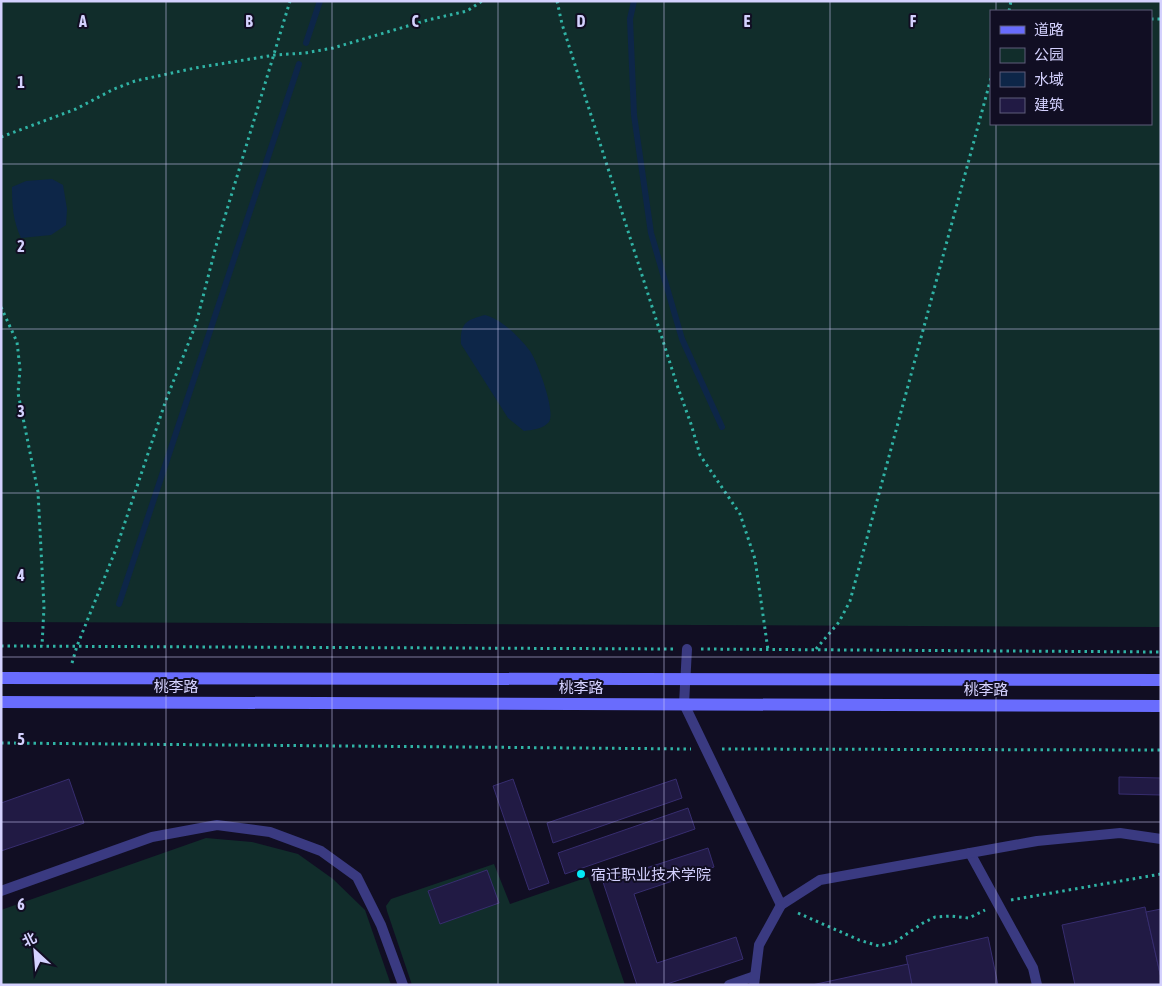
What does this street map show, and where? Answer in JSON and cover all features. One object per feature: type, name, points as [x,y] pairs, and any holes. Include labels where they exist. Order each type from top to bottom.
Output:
[{"type":"main road","name":"桃李路","points":[[1,678],[1161,680]]},
{"type":"main road","name":"桃李路","points":[[1,702],[1161,706]]},
{"type":"lane","points":[[687,649],[684,704],[781,905]]},
{"type":"lane","points":[[1,891],[152,837],[217,825],[270,832],[321,852],[357,877],[381,925],[403,985]]},
{"type":"lane","points":[[729,985],[755,980],[759,945],[781,905],[820,880],[1038,841],[1120,834],[1161,839]]},
{"type":"lane","points":[[970,853],[1033,968],[1037,985]]},
{"type":"path","points":[[68,678],[77,646],[116,549],[166,400],[196,324],[216,246],[290,1]]},
{"type":"path","points":[[1,137],[76,108],[135,81],[195,68],[333,48],[428,20],[467,11],[482,1]]},
{"type":"path","points":[[557,1],[562,24],[700,455],[740,514],[756,559],[768,650]]},
{"type":"path","points":[[815,650],[839,622],[850,602],[990,82]]},
{"type":"path","points":[[1,307],[17,342],[20,369],[18,393],[38,492],[44,607],[42,646]]},
{"type":"path","points":[[1,646],[1161,652]]},
{"type":"path","points":[[1,743],[706,749],[1161,750]]},
{"type":"path","points":[[781,905],[859,940],[879,946],[895,942],[923,922],[935,917],[969,918],[996,903],[1161,874]]},
{"type":"green space","points":[[1,1],[1161,1],[1161,627],[1,622]]},
{"type":"green space","points":[[206,838],[252,842],[298,854],[333,879],[365,910],[391,985],[1,985],[1,910]]},
{"type":"green space","points":[[494,864],[510,904],[588,877],[625,985],[412,985],[386,906],[391,899]]},
{"type":"water","points":[[52,179],[63,185],[67,209],[66,225],[51,235],[21,238],[13,213],[12,187],[26,181]]},
{"type":"water","points":[[485,315],[498,320],[516,335],[533,356],[545,386],[550,408],[549,422],[544,426],[524,431],[508,418],[461,344],[462,331],[466,323]]},
{"type":"building","points":[[1119,777],[1161,778],[1161,795],[1119,794]]},
{"type":"building","points":[[69,779],[84,823],[1,851],[1,803]]},
{"type":"building","points":[[513,779],[549,883],[529,890],[493,786]]},
{"type":"building","points":[[676,779],[682,798],[553,843],[547,823]]},
{"type":"building","points":[[688,808],[695,829],[565,874],[558,853]]},
{"type":"building","points":[[708,848],[714,867],[634,894],[657,963],[736,937],[743,959],[664,985],[637,985],[603,882]]},
{"type":"building","points":[[487,870],[499,903],[440,924],[428,891]]},
{"type":"building","points":[[1145,907],[1161,985],[1075,985],[1062,925]]},
{"type":"building","points":[[1161,909],[1161,978],[1146,912]]},
{"type":"building","points":[[988,937],[998,985],[912,985],[906,956]]},
{"type":"building","points":[[908,964],[912,985],[812,985]]},
{"type":"waterway","points":[[306,43],[320,1]]},
{"type":"waterway","points":[[634,1],[630,19],[634,115],[651,233],[682,339],[722,427]]},
{"type":"waterway","points":[[119,604],[299,64]]},
{"type":"place","name":"宿迁职业技术学院","points":[[581,874]]}]
